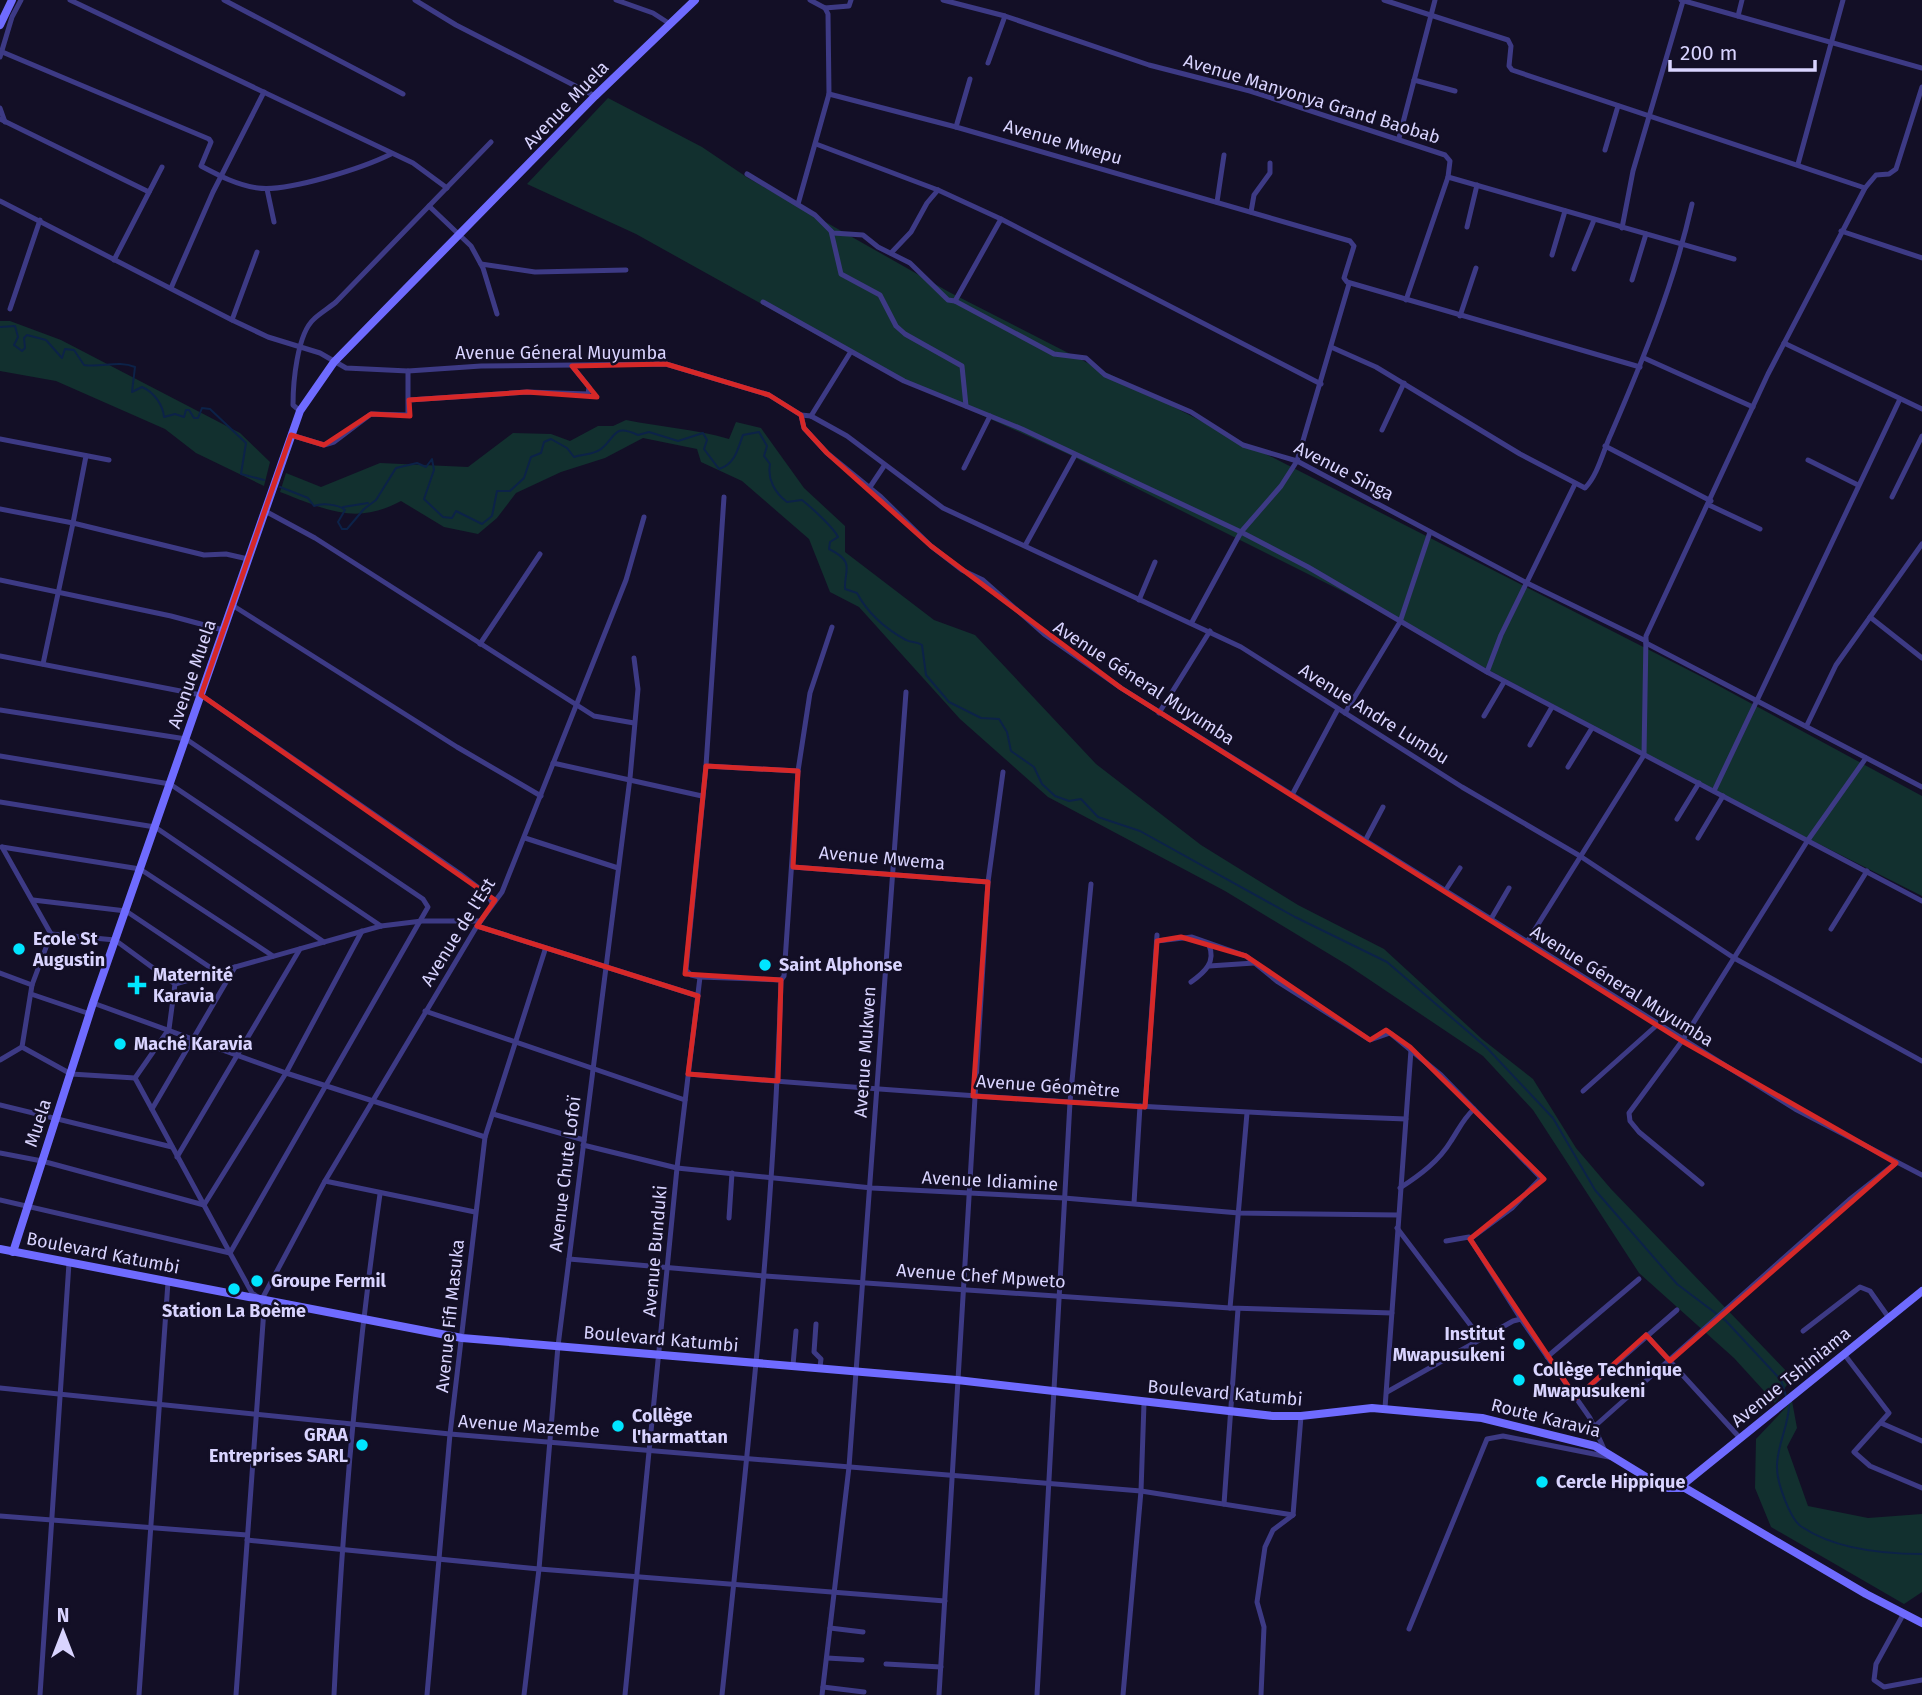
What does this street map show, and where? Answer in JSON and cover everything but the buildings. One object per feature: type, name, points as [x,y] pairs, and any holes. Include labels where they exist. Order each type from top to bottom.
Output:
[{"type":"street","points":[[0,25],[12,0]]},
{"type":"street","points":[[21,0],[0,53],[209,139],[211,142],[201,164],[236,184],[267,188],[332,176],[391,154]]},
{"type":"street","points":[[70,0],[413,163],[447,188]]},
{"type":"street","points":[[224,0],[403,94]]},
{"type":"street","points":[[415,0],[456,25],[595,96]]},
{"type":"street","points":[[616,0],[653,13],[670,24]]},
{"type":"street","name":"Avenue Muela","points":[[93,1003],[291,435],[300,411],[315,385],[334,362],[595,96],[695,0]]},
{"type":"street","points":[[810,0],[825,8],[850,3]]},
{"type":"street","name":"Avenue Manyonya Grand Baobab","points":[[943,0],[1005,16],[1149,65],[1250,91],[1399,138],[1448,157],[1448,177]]},
{"type":"street","points":[[1384,0],[1508,40],[1511,44],[1509,66],[1513,70],[1865,188]]},
{"type":"street","points":[[1399,138],[1435,0]]},
{"type":"street","points":[[1622,228],[1633,171],[1682,0],[1922,68]]},
{"type":"street","points":[[1738,16],[1742,0]]},
{"type":"street","points":[[1798,164],[1843,0]]},
{"type":"street","points":[[798,204],[830,94],[830,33],[825,8]]},
{"type":"street","points":[[988,63],[1005,16]]},
{"type":"street","points":[[956,127],[970,79]]},
{"type":"street","points":[[1414,80],[1455,91]]},
{"type":"street","points":[[1527,942],[1644,755],[1646,642],[1753,407],[1841,231],[1874,176],[1889,174],[1896,169],[1922,87]]},
{"type":"street","points":[[171,288],[221,176],[264,92]]},
{"type":"street","name":"Avenue Mwepu","points":[[830,94],[956,127],[1352,242],[1345,275],[1345,281],[1349,284]]},
{"type":"street","points":[[1605,150],[1618,106]]},
{"type":"street","points":[[0,108],[3,121],[149,192]]},
{"type":"street","points":[[300,411],[293,405],[293,393],[301,348],[313,319],[336,302],[491,142]]},
{"type":"street","points":[[816,145],[938,190],[1001,219],[1321,384]]},
{"type":"street","points":[[1217,202],[1224,155]]},
{"type":"street","points":[[1251,212],[1254,195],[1269,173],[1270,163]]},
{"type":"street","points":[[114,260],[162,167]]},
{"type":"street","points":[[747,174],[818,217],[831,232],[841,274],[880,295],[896,326],[905,334],[962,366],[966,406]]},
{"type":"street","points":[[1406,300],[1448,177],[1734,259]]},
{"type":"street","points":[[1467,227],[1477,185]]},
{"type":"street","points":[[267,188],[274,222]]},
{"type":"street","points":[[891,253],[911,232],[927,203],[938,190]]},
{"type":"street","name":"Avenue Géneral Muyumba","points":[[0,201],[232,320],[346,368],[408,371],[481,366],[666,365],[771,396],[801,415],[804,428],[827,453],[870,487],[932,546],[962,570],[988,584],[1044,634],[1159,713],[1682,1041],[1795,1109],[1922,1175]]},
{"type":"street","points":[[1331,347],[1404,383],[1576,484],[1587,486],[1644,358],[1683,244],[1692,204]]},
{"type":"street","points":[[429,206],[461,234],[481,264],[498,314]]},
{"type":"street","points":[[1552,255],[1565,211]]},
{"type":"street","points":[[955,301],[1001,219]]},
{"type":"street","points":[[10,309],[40,220]]},
{"type":"street","points":[[1574,269],[1594,220]]},
{"type":"street","points":[[1841,231],[1922,258]]},
{"type":"street","name":"Avenue Singa","points":[[831,232],[863,235],[878,247],[917,269],[942,297],[955,301],[1055,354],[1086,358],[1105,375],[1191,412],[1243,445],[1297,461],[1922,787]]},
{"type":"street","points":[[1632,281],[1646,234]]},
{"type":"street","points":[[232,320],[257,252]]},
{"type":"street","points":[[481,264],[535,272],[626,270]]},
{"type":"street","points":[[1460,316],[1476,268]]},
{"type":"street","points":[[1192,622],[1241,532],[1281,486],[1297,461],[1349,284],[1640,367]]},
{"type":"street","points":[[763,302],[904,381],[990,415],[1153,488],[1241,532],[1308,567],[1487,672],[1922,901]]},
{"type":"street","points":[[1784,343],[1922,409]]},
{"type":"street","points":[[811,416],[850,352]]},
{"type":"street","points":[[1644,358],[1753,407]]},
{"type":"street","points":[[409,400],[527,391],[588,394],[589,387],[572,366]]},
{"type":"street","points":[[291,435],[324,445],[334,442],[371,414],[408,415],[408,371]]},
{"type":"street","points":[[1382,430],[1404,383]]},
{"type":"street","points":[[1714,791],[1900,399]]},
{"type":"street","name":"Avenue Andre Lumbu","points":[[801,415],[811,416],[847,436],[943,508],[1026,544],[1241,647],[1580,856],[1734,958],[1922,1062]]},
{"type":"street","points":[[964,468],[990,415]]},
{"type":"street","points":[[1892,497],[1922,436]]},
{"type":"street","points":[[0,439],[109,460]]},
{"type":"street","points":[[1605,446],[1760,529]]},
{"type":"street","points":[[1026,544],[1076,455]]},
{"type":"street","points":[[43,664],[86,456]]},
{"type":"street","points":[[1808,460],[1858,485]]},
{"type":"street","points":[[870,487],[884,466]]},
{"type":"street","points":[[1487,672],[1576,484]]},
{"type":"street","points":[[724,497],[706,766],[686,965],[689,974],[700,976],[781,980]]},
{"type":"street","points":[[0,509],[73,523],[204,555],[226,554],[248,559]]},
{"type":"street","points":[[265,511],[315,538],[594,716],[634,723]]},
{"type":"street","name":"Avenue de l'Est","points":[[262,1299],[325,1181],[479,923],[502,892],[626,580],[644,517]]},
{"type":"street","points":[[1345,713],[1400,622],[1430,532]]},
{"type":"street","points":[[1807,725],[1836,665],[1922,544]]},
{"type":"street","points":[[480,644],[540,554]]},
{"type":"street","points":[[1139,600],[1155,562]]},
{"type":"street","points":[[0,580],[223,630]]},
{"type":"street","points":[[232,605],[457,747],[541,796]]},
{"type":"street","points":[[1870,617],[1922,658]]},
{"type":"street","points":[[793,867],[798,771],[810,693],[832,627]]},
{"type":"street","points":[[1159,713],[1210,631]]},
{"type":"street","points":[[0,656],[201,695],[459,873],[488,895],[492,903]]},
{"type":"street","name":"Avenue Chute Lofoï","points":[[524,1695],[539,1569],[558,1346],[630,778],[638,689],[634,658]]},
{"type":"street","points":[[1484,716],[1504,681]]},
{"type":"street","name":"Avenue Mukwen","points":[[822,1695],[849,1467],[872,1188],[875,1090],[891,872],[901,786],[906,692]]},
{"type":"street","points":[[1530,745],[1552,707]]},
{"type":"street","points":[[1292,795],[1338,709]]},
{"type":"street","points":[[0,710],[186,739],[423,899],[428,907],[230,1254]]},
{"type":"street","points":[[1568,767],[1592,728]]},
{"type":"street","points":[[0,756],[170,784],[381,926]]},
{"type":"street","points":[[1702,1184],[1639,1132],[1630,1119],[1631,1110],[1682,1041],[1808,840],[1866,758]]},
{"type":"street","points":[[553,763],[702,796]]},
{"type":"street","points":[[706,766],[798,771]]},
{"type":"street","points":[[939,1695],[988,882],[1003,772]]},
{"type":"street","points":[[1677,819],[1699,783]]},
{"type":"street","points":[[1698,838],[1723,796]]},
{"type":"street","points":[[0,802],[155,827],[324,942]]},
{"type":"street","points":[[1366,841],[1383,807]]},
{"type":"street","points":[[525,838],[618,868]]},
{"type":"street","points":[[1,846],[140,869],[273,956]]},
{"type":"street","points":[[1,846],[51,934],[32,985],[22,1047]]},
{"type":"street","name":"Avenue Mwema","points":[[722,1695],[758,1362],[773,1178],[781,980],[784,976],[793,867],[891,872],[988,882]]},
{"type":"street","points":[[1446,891],[1460,868]]},
{"type":"street","points":[[1831,929],[1867,871]]},
{"type":"street","points":[[1037,1695],[1056,1392],[1070,1102],[1091,884]]},
{"type":"street","points":[[1491,919],[1508,888]]},
{"type":"street","points":[[33,900],[126,911],[217,972]]},
{"type":"street","points":[[175,984],[381,926],[422,921],[479,923],[545,950],[698,996]]},
{"type":"street","points":[[204,1205],[286,1073],[362,932]]},
{"type":"street","points":[[51,934],[116,940],[175,984]]},
{"type":"street","points":[[1134,1203],[1157,938],[1186,936],[1242,954],[1370,1040],[1388,1032],[1474,1109],[1541,1180],[1512,1208],[1470,1239]]},
{"type":"street","points":[[1191,982],[1209,966],[1212,956],[1207,943]]},
{"type":"street","points":[[177,1157],[240,1055],[300,949]]},
{"type":"street","name":"Avenue Fifi Masuka","points":[[427,1695],[450,1434],[485,1138],[545,950]]},
{"type":"street","points":[[1209,966],[1254,963]]},
{"type":"street","points":[[152,1110],[196,1040],[235,967]]},
{"type":"street","points":[[0,973],[32,985]]},
{"type":"street","name":"Avenue Bunduki","points":[[625,1695],[677,1168],[700,976]]},
{"type":"street","points":[[135,1077],[169,1029],[175,984]]},
{"type":"street","points":[[31,994],[90,1014]]},
{"type":"street","points":[[93,1003],[286,1073],[485,1138]]},
{"type":"street","name":"Muela","points":[[13,1252],[93,1003]]},
{"type":"street","points":[[425,1012],[685,1100]]},
{"type":"street","points":[[1583,1091],[1657,1025]]},
{"type":"street","points":[[22,1047],[71,1074],[135,1077]]},
{"type":"street","points":[[0,1059],[22,1047]]},
{"type":"street","points":[[1385,1408],[1411,1050]]},
{"type":"street","name":"Avenue Géomètre","points":[[688,1074],[875,1090],[1247,1113],[1406,1119]]},
{"type":"street","points":[[135,1077],[252,1293],[262,1299],[264,1309],[236,1695]]},
{"type":"street","points":[[0,1105],[172,1147]]},
{"type":"street","points":[[1401,1188],[1434,1162],[1451,1142],[1458,1126],[1474,1109]]},
{"type":"street","points":[[1230,1308],[1247,1113]]},
{"type":"street","name":"Avenue Idiamine","points":[[492,1114],[583,1143],[677,1168],[872,1188],[1065,1198],[1239,1213],[1398,1215]]},
{"type":"street","points":[[0,1153],[42,1161],[204,1205]]},
{"type":"street","points":[[1595,1426],[1849,1199],[1896,1163]]},
{"type":"street","points":[[729,1218],[732,1173]]},
{"type":"street","points":[[325,1181],[475,1212]]},
{"type":"street","points":[[334,1695],[341,1549],[362,1320],[380,1194]]},
{"type":"street","points":[[0,1200],[230,1254]]},
{"type":"street","points":[[1397,1228],[1481,1339]]},
{"type":"street","points":[[1446,1241],[1464,1236],[1470,1239],[1595,1426],[1604,1449]]},
{"type":"street","name":"Boulevard Katumbi","points":[[0,1249],[462,1338],[957,1380],[1233,1413],[1301,1416],[1324,1414]]},
{"type":"street","name":"Avenue Chef Mpweto","points":[[569,1259],[765,1276],[1238,1309],[1392,1313]]},
{"type":"street","points":[[40,1695],[69,1263]]},
{"type":"street","points":[[1547,1357],[1639,1279]]},
{"type":"street","points":[[139,1695],[168,1282]]},
{"type":"street","points":[[1802,1331],[1860,1287],[1870,1291],[1889,1318]]},
{"type":"street","name":"Avenue Tshiniama","points":[[1679,1487],[1922,1291]]},
{"type":"street","points":[[1224,1504],[1233,1413],[1238,1309]]},
{"type":"street","points":[[1576,1398],[1676,1310]]},
{"type":"street","points":[[1386,1392],[1521,1319]]},
{"type":"street","points":[[816,1324],[814,1352],[821,1359],[820,1367]]},
{"type":"street","points":[[793,1365],[796,1331]]},
{"type":"street","points":[[1646,1335],[1740,1438]]},
{"type":"street","points":[[1844,1354],[1889,1412],[1854,1452],[1870,1466],[1922,1488]]},
{"type":"street","name":"Avenue Mazembe","points":[[0,1388],[450,1434],[1049,1482],[1140,1491],[1293,1515]]},
{"type":"street","points":[[1123,1695],[1140,1491],[1144,1402]]},
{"type":"street","name":"Route Karavia","points":[[1324,1414],[1385,1408],[1482,1418],[1604,1449],[1664,1489],[1679,1487],[1691,1491],[1862,1592],[1922,1623]]},
{"type":"street","points":[[1261,1695],[1264,1627],[1257,1602],[1265,1548],[1273,1530],[1293,1515],[1301,1416]]},
{"type":"street","points":[[1881,1423],[1922,1441]]},
{"type":"street","points":[[1409,1629],[1487,1438],[1503,1436],[1600,1457],[1617,1458]]},
{"type":"street","points":[[1689,1480],[1691,1491]]},
{"type":"street","points":[[0,1516],[50,1518],[247,1537],[539,1569],[945,1601]]},
{"type":"street","points":[[1904,1613],[1875,1664],[1874,1680],[1884,1686],[1922,1680]]},
{"type":"street","points":[[830,1628],[863,1632]]},
{"type":"street","points":[[827,1658],[862,1660]]},
{"type":"street","points":[[886,1664],[941,1667]]},
{"type":"street","points":[[823,1688],[863,1692]]},
{"type":"highlighted area","points":[[666,364],[769,395],[801,415],[804,428],[827,453],[931,546],[1121,688],[1682,1041],[1896,1163],[1670,1361],[1646,1335],[1576,1398],[1470,1239],[1544,1179],[1410,1047],[1386,1030],[1370,1040],[1246,956],[1181,937],[1157,941],[1145,1107],[973,1096],[988,882],[793,867],[798,771],[706,766],[685,974],[781,980],[778,1081],[688,1074],[698,996],[477,926],[495,900],[201,695],[291,435],[324,445],[371,414],[410,416],[409,400],[527,392],[597,397],[572,366]]},
{"type":"green space","points":[[608,98],[702,147],[748,178],[949,292],[1706,679],[1922,796],[1922,896],[1716,792],[1340,590],[1070,455],[871,365],[636,234],[527,184]]},
{"type":"green space","points":[[0,321],[10,321],[61,340],[240,433],[270,462],[264,486],[196,453],[165,429],[56,381],[0,371]]},
{"type":"green space","points":[[626,420],[729,439],[736,422],[761,428],[804,488],[845,526],[845,552],[934,620],[975,635],[1096,764],[1201,845],[1298,905],[1384,949],[1482,1039],[1533,1079],[1576,1148],[1611,1189],[1792,1377],[1775,1403],[1734,1358],[1639,1273],[1533,1110],[1483,1056],[1349,966],[1225,891],[1048,797],[960,719],[859,607],[830,592],[809,539],[742,481],[701,462],[697,449],[643,438],[605,458],[561,472],[516,493],[497,518],[478,534],[444,527],[401,501],[369,513],[354,514],[326,509],[280,492],[286,473],[321,487],[380,463],[468,467],[513,433],[551,434],[570,441],[598,426],[613,426]]},
{"type":"green space","points":[[1792,1401],[1797,1428],[1787,1447],[1808,1506],[1868,1518],[1922,1514],[1922,1592],[1904,1604],[1771,1527],[1755,1488],[1756,1439]]},
{"type":"waterway","points":[[0,327],[15,326],[18,337],[14,345],[22,351],[27,335],[46,340],[62,358],[65,349],[74,350],[84,365],[122,364],[135,367],[132,392],[142,387],[150,392],[160,404],[164,417],[175,414],[184,417],[186,410],[189,410],[194,418],[198,418],[202,408],[210,409],[246,443],[241,474],[264,480]]},
{"type":"waterway","points":[[280,487],[308,498],[314,506],[330,505],[342,508],[345,510],[338,522],[342,529],[347,529],[364,509],[376,500],[396,468],[417,463],[426,467],[432,459],[434,470],[424,499],[443,517],[452,518],[456,511],[482,524],[492,516],[497,491],[510,491],[524,478],[531,457],[541,453],[544,442],[551,439],[567,448],[574,457],[598,451],[616,433],[623,430],[638,435],[649,432],[678,441],[703,433],[707,440],[704,449],[719,469],[733,459],[743,435],[759,432],[767,446],[764,456],[770,464],[771,480],[779,494],[787,502],[802,500],[836,533],[838,537],[830,542],[829,549],[846,562],[845,589],[857,593],[877,620],[891,631],[908,641],[922,645],[926,675],[949,702],[981,718],[999,719],[1007,732],[1011,751],[1034,767],[1042,784],[1055,796],[1069,801],[1081,799],[1098,817],[1140,831],[1295,917],[1387,962],[1486,1047],[1553,1118],[1595,1190],[1677,1284],[1726,1321],[1781,1380],[1786,1396]]},
{"type":"waterway","points":[[343,507],[368,503]]},
{"type":"waterway","points":[[1789,1405],[1777,1468],[1785,1500],[1797,1523],[1829,1540],[1860,1549],[1922,1554]]},
{"type":"place","name":"Ecole St Augustin","points":[[19,949]]},
{"type":"place","name":"Saint Alphonse","points":[[765,965]]},
{"type":"place","name":"Maternité Karavia","points":[[137,985]]},
{"type":"place","name":"Maché Karavia","points":[[120,1044]]},
{"type":"place","name":"Groupe Fermil","points":[[257,1281]]},
{"type":"place","name":"Station La Boème","points":[[234,1289]]},
{"type":"place","name":"Institut Mwapusukeni","points":[[1519,1344]]},
{"type":"place","name":"Collège Technique Mwapusukeni","points":[[1519,1380]]},
{"type":"place","name":"Collège l'harmattan","points":[[618,1426]]},
{"type":"place","name":"GRAA Entreprises SARL","points":[[362,1445]]},
{"type":"place","name":"Cercle Hippique","points":[[1542,1482]]}]
